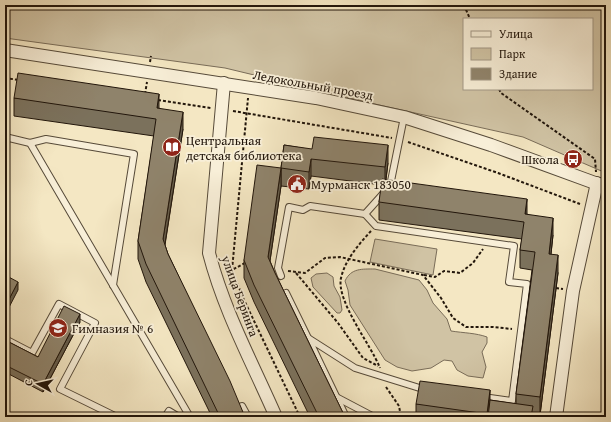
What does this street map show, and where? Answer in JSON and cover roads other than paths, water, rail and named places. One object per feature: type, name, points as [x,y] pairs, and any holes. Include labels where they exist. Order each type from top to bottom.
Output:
[{"type":"street","name":"Ледокольный проезд","points":[[5,50],[316,98],[404,117],[491,145],[601,185]]},
{"type":"street","name":"улица Беринга","points":[[224,83],[209,253],[231,320],[276,417]]},
{"type":"street","points":[[556,417],[574,291],[591,208],[601,185]]},
{"type":"lane","points":[[365,214],[390,186],[404,117]]},
{"type":"lane","points":[[5,137],[30,143],[46,139],[134,154],[113,285]]},
{"type":"lane","points":[[30,143],[190,417]]},
{"type":"lane","points":[[281,276],[278,268],[289,207],[303,210],[310,206],[365,214],[376,226],[514,246],[509,282],[527,284],[512,401],[480,396]]},
{"type":"lane","points":[[286,293],[346,417]]},
{"type":"lane","points":[[5,339],[32,353],[59,304],[95,323],[60,389],[117,417]]},
{"type":"lane","points":[[308,338],[355,368],[428,390],[436,391]]},
{"type":"lane","points":[[336,397],[374,417]]},
{"type":"lane","points":[[234,409],[242,406],[248,417]]},
{"type":"lane","points":[[165,417],[169,411],[179,417]]},
{"type":"place","name":"Центральная детская библиотека","points":[[172,147]]},
{"type":"place","name":"Школа","points":[[573,159]]},
{"type":"place","name":"Мурманск 183050","points":[[297,184]]},
{"type":"place","name":"Гимназия № 6","points":[[58,328]]}]
